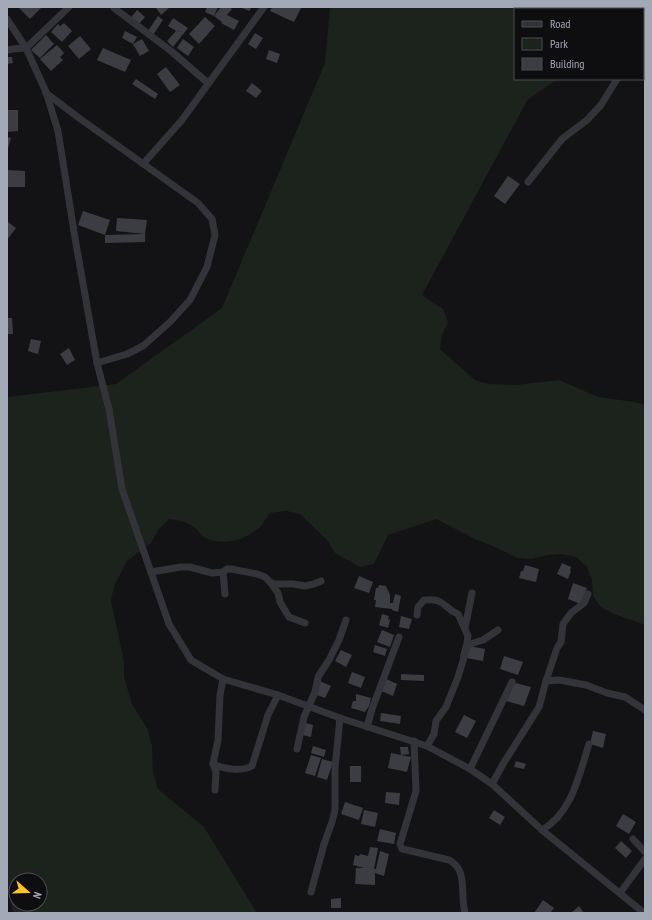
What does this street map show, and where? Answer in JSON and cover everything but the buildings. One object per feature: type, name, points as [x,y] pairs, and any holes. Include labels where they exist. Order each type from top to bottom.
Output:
[{"type":"street","points":[[7,50],[26,48],[69,7]]},
{"type":"street","points":[[115,7],[114,8],[170,51],[208,83]]},
{"type":"street","points":[[143,164],[182,120],[264,7]]},
{"type":"street","points":[[7,19],[26,48],[46,92],[58,131],[97,363],[109,410],[122,489],[169,624],[191,660],[223,678],[278,695],[340,718],[427,746],[470,769],[492,784],[542,830],[644,913]]},
{"type":"street","points":[[528,182],[562,139],[587,120],[601,105],[616,80]]},
{"type":"street","points":[[46,92],[79,118],[198,203],[212,218],[215,235],[207,267],[190,300],[170,322],[143,346],[127,354],[97,363]]},
{"type":"street","points":[[151,572],[190,567],[212,573],[232,569],[257,574],[265,577],[271,583],[278,593],[280,602],[289,617],[306,624]]},
{"type":"street","points":[[223,572],[225,594]]},
{"type":"street","points":[[271,583],[305,586],[321,581]]},
{"type":"street","points":[[465,628],[472,593]]},
{"type":"street","points":[[492,784],[539,707],[546,681],[561,642],[563,624],[571,613],[584,603],[588,594]]},
{"type":"street","points":[[417,615],[418,607],[424,600],[437,600],[444,604],[450,611],[458,614],[468,636],[458,678],[446,707],[436,721],[434,734],[427,746]]},
{"type":"street","points":[[297,749],[304,717],[315,692],[318,677],[339,640],[346,620]]},
{"type":"street","points":[[467,645],[483,640],[498,630]]},
{"type":"street","points":[[367,727],[372,709],[399,637]]},
{"type":"street","points":[[215,790],[216,772],[213,764],[218,740],[220,695],[223,678]]},
{"type":"street","points":[[546,681],[559,680],[586,685],[607,693],[625,697],[645,710]]},
{"type":"street","points":[[470,769],[512,682]]},
{"type":"street","points":[[213,764],[240,770],[252,766],[268,715],[278,695]]},
{"type":"street","points":[[311,892],[324,844],[332,822],[334,810],[335,768],[340,718]]},
{"type":"street","points":[[414,741],[416,791],[400,844],[402,848],[407,850],[449,860],[455,863],[460,872],[463,883],[465,913]]},
{"type":"street","points":[[542,830],[548,826],[568,803],[590,744]]},
{"type":"street","points":[[633,839],[645,852]]},
{"type":"street","points":[[620,894],[645,859]]},
{"type":"green space","points":[[330,7],[645,7],[644,24],[644,8],[514,8],[514,80],[556,80],[528,99],[422,295],[443,309],[448,322],[442,335],[440,349],[475,380],[488,384],[516,385],[559,380],[598,397],[635,402],[645,405],[645,625],[614,614],[601,607],[593,596],[592,580],[587,567],[576,557],[562,554],[547,555],[532,559],[518,558],[477,540],[436,519],[388,535],[374,564],[360,567],[335,553],[327,540],[300,514],[286,511],[270,513],[256,531],[243,538],[228,542],[213,541],[203,536],[189,524],[169,519],[158,530],[151,543],[127,561],[114,586],[111,601],[124,661],[124,677],[132,704],[148,730],[152,746],[153,774],[158,789],[204,827],[257,913],[13,913],[48,912],[48,872],[8,872],[8,886],[7,397],[116,384],[222,308],[325,63]]}]
